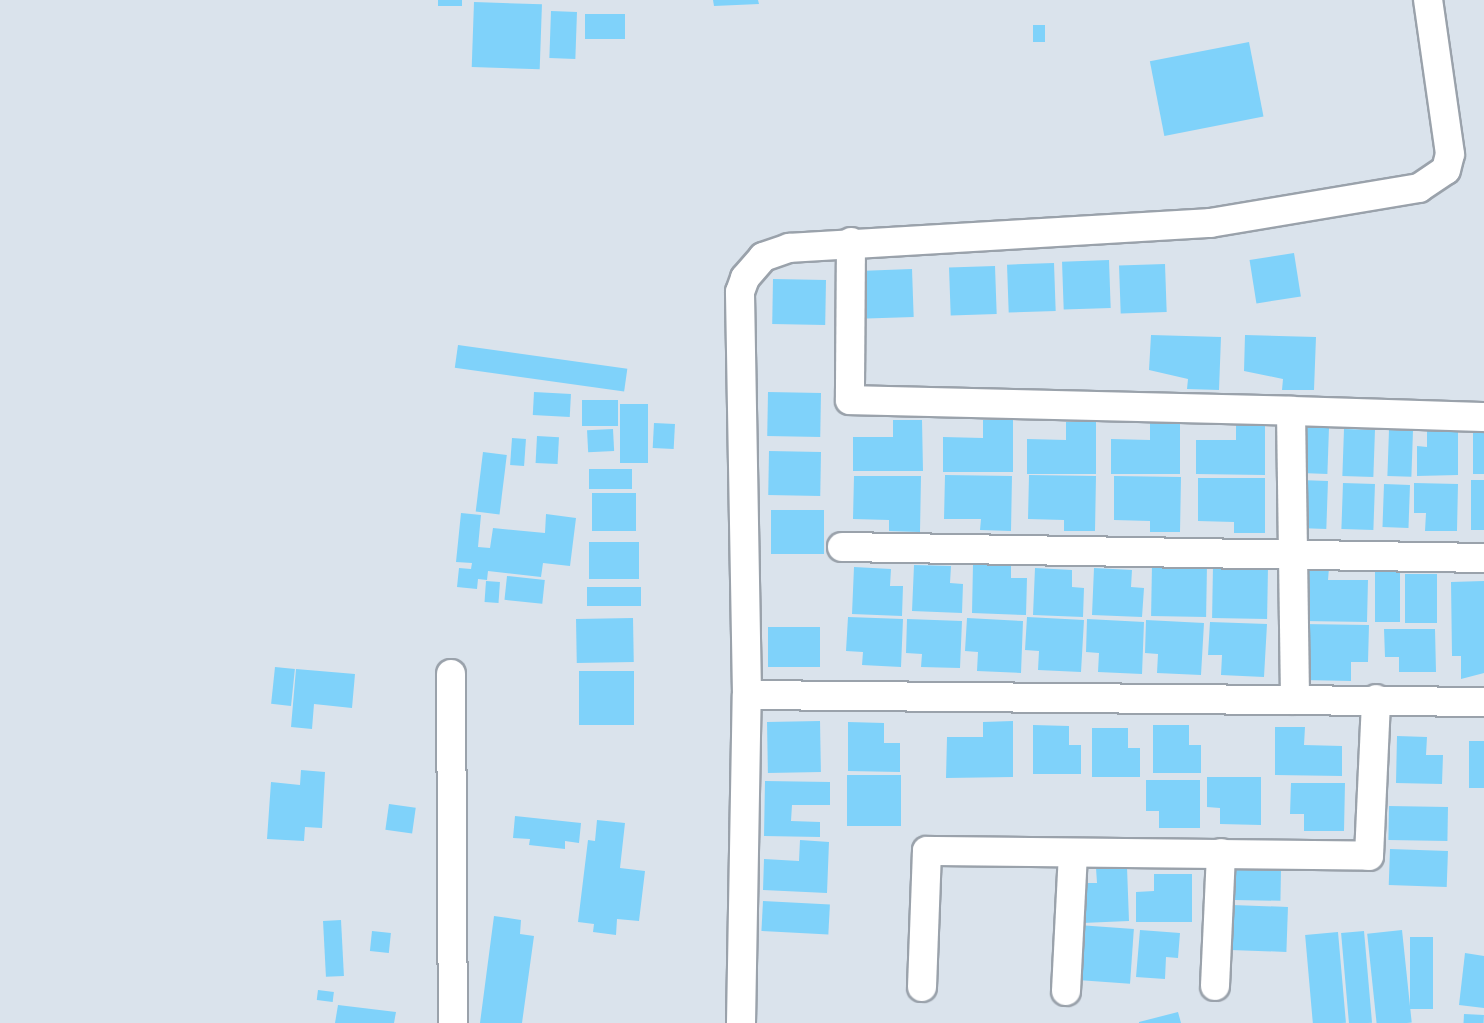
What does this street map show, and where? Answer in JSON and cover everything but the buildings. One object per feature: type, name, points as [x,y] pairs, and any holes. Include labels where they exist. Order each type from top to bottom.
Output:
[{"type":"street","points":[[741,1023],[747,695],[740,292],[763,257],[851,242],[1210,223],[1433,182],[1446,170],[1450,135],[1428,0]]},
{"type":"street","points":[[851,242],[850,400],[1484,417]]},
{"type":"street","points":[[1291,411],[1296,554],[1295,699]]},
{"type":"street","points":[[842,547],[1484,558]]},
{"type":"street","points":[[451,674],[453,1023]]},
{"type":"street","points":[[747,695],[1376,699],[1484,702]]},
{"type":"street","points":[[922,987],[927,851],[1074,854],[1221,852],[1369,856],[1376,699]]},
{"type":"street","points":[[1215,986],[1221,852]]},
{"type":"street","points":[[1066,991],[1074,854]]}]
